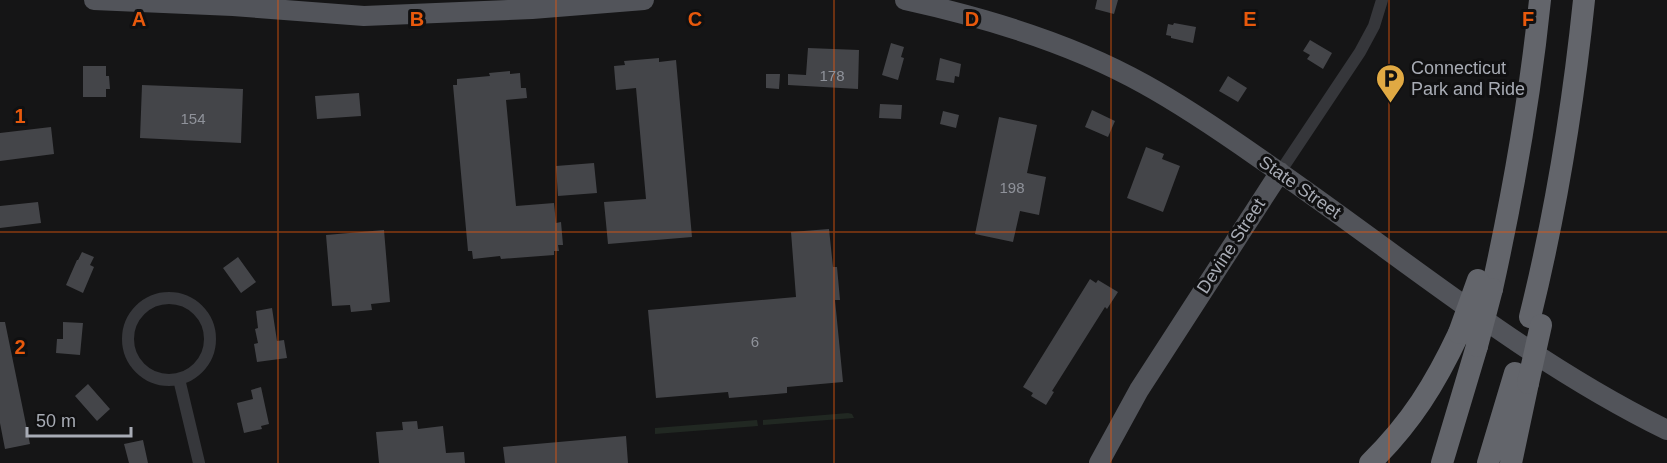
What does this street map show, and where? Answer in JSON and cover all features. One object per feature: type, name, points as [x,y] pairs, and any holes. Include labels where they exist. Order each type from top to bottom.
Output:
[{"type":"highway","points":[[1442,463],[1477,346],[1492,235],[1509,208],[1526,110],[1540,0]]},
{"type":"highway","points":[[1511,463],[1522,378],[1535,321],[1575,81],[1584,0]]},
{"type":"highway","points":[[1370,463],[1413,415],[1485,284]]},
{"type":"highway","points":[[1488,463],[1522,378]]},
{"type":"main road","points":[[94,0],[233,6],[364,16],[532,9],[644,0]]},
{"type":"main road","name":"State Street","points":[[905,0],[1007,27],[1055,44],[1113,68],[1168,98],[1280,172],[1527,349],[1591,390],[1667,430]]},
{"type":"main road","name":"Devine Street","points":[[1099,463],[1139,390],[1280,172]]},
{"type":"street","name":"Devine Street","points":[[1280,172],[1365,45],[1378,16],[1382,0]]},
{"type":"street","points":[[160,298],[175,298],[189,302],[200,311],[208,323],[211,337],[206,358],[192,374],[178,380],[153,377],[142,370],[134,360],[129,348],[128,335],[131,322],[138,311],[148,303],[160,298]]},
{"type":"street","points":[[178,380],[199,463]]},
{"type":"shaded area","points":[[848,413],[854,418],[763,425],[763,420]]},
{"type":"shaded area","points":[[757,420],[758,426],[655,434],[655,428]]},
{"type":"building","points":[[1097,0],[1118,0],[1114,14],[1095,9]]},
{"type":"building","points":[[1174,23],[1196,27],[1193,43],[1166,35],[1168,24],[1173,25]]},
{"type":"building","points":[[1310,40],[1332,53],[1323,69],[1307,59],[1310,55],[1303,51]]},
{"type":"building","points":[[891,43],[904,47],[901,57],[904,58],[898,80],[882,75]]},
{"type":"building","points":[[808,48],[859,50],[858,89],[788,85],[788,74],[806,75]]},
{"type":"building","points":[[659,58],[659,62],[676,60],[692,237],[608,244],[604,202],[646,199],[636,88],[616,90],[614,66],[625,65],[624,61]]},
{"type":"building","points":[[940,58],[961,64],[959,77],[955,76],[954,83],[936,80]]},
{"type":"building","points":[[83,66],[106,66],[110,89],[106,89],[106,97],[83,97]]},
{"type":"building","points":[[510,71],[510,74],[520,73],[521,88],[526,88],[527,98],[506,100],[516,206],[554,203],[556,223],[561,222],[563,245],[558,245],[559,251],[554,251],[554,255],[473,259],[472,251],[468,251],[453,85],[457,85],[457,79],[490,76],[489,73]]},
{"type":"building","points":[[766,74],[780,74],[779,89],[766,88]]},
{"type":"building","points":[[1228,76],[1247,88],[1238,102],[1219,91]]},
{"type":"building","points":[[142,85],[243,89],[241,143],[140,138]]},
{"type":"building","points":[[359,93],[361,116],[317,119],[315,96]]},
{"type":"building","points":[[880,104],[902,105],[901,119],[879,118]]},
{"type":"building","points":[[1092,110],[1115,121],[1108,137],[1085,127]]},
{"type":"building","points":[[943,111],[959,115],[956,128],[940,124]]},
{"type":"building","points":[[999,117],[1037,125],[1027,173],[1046,177],[1039,215],[1020,211],[1013,242],[975,234]]},
{"type":"building","points":[[51,127],[54,154],[0,161],[0,133]]},
{"type":"building","points":[[1146,147],[1164,154],[1162,159],[1180,166],[1163,212],[1127,198]]},
{"type":"building","points":[[594,163],[597,193],[558,196],[556,166]]},
{"type":"building","points":[[38,202],[41,223],[0,228],[0,206]]},
{"type":"building","points":[[829,229],[833,267],[837,267],[840,300],[835,300],[843,382],[787,387],[787,393],[729,398],[728,392],[656,398],[648,310],[796,297],[791,232]]},
{"type":"building","points":[[384,230],[390,302],[371,304],[372,310],[351,312],[350,305],[332,306],[326,235]]},
{"type":"building","points":[[82,252],[94,257],[90,265],[94,267],[83,293],[66,285]]},
{"type":"building","points":[[238,257],[256,282],[241,293],[223,268]]},
{"type":"building","points":[[1090,279],[1096,283],[1098,280],[1118,292],[1107,309],[1105,307],[1052,391],[1054,392],[1046,405],[1031,396],[1033,393],[1023,387]]},
{"type":"building","points":[[272,308],[277,341],[284,340],[287,358],[257,362],[254,344],[258,343],[255,329],[258,328],[256,311]]},
{"type":"building","points":[[0,322],[5,322],[30,444],[5,449],[0,423]]},
{"type":"building","points":[[63,322],[83,323],[80,355],[56,353],[57,339],[63,339]]},
{"type":"building","points":[[88,384],[110,409],[97,421],[75,396]]},
{"type":"building","points":[[261,387],[269,424],[261,426],[262,429],[244,433],[237,403],[253,399],[251,390]]},
{"type":"building","points":[[417,421],[418,429],[443,426],[446,453],[464,452],[465,463],[379,463],[376,432],[403,430],[402,422]]},
{"type":"building","points":[[626,436],[628,463],[505,463],[503,447]]},
{"type":"building","points":[[143,440],[148,463],[129,463],[124,444]]},
{"type":"place","name":"Connecticut Park and Ride","points":[[1390,104]]}]
